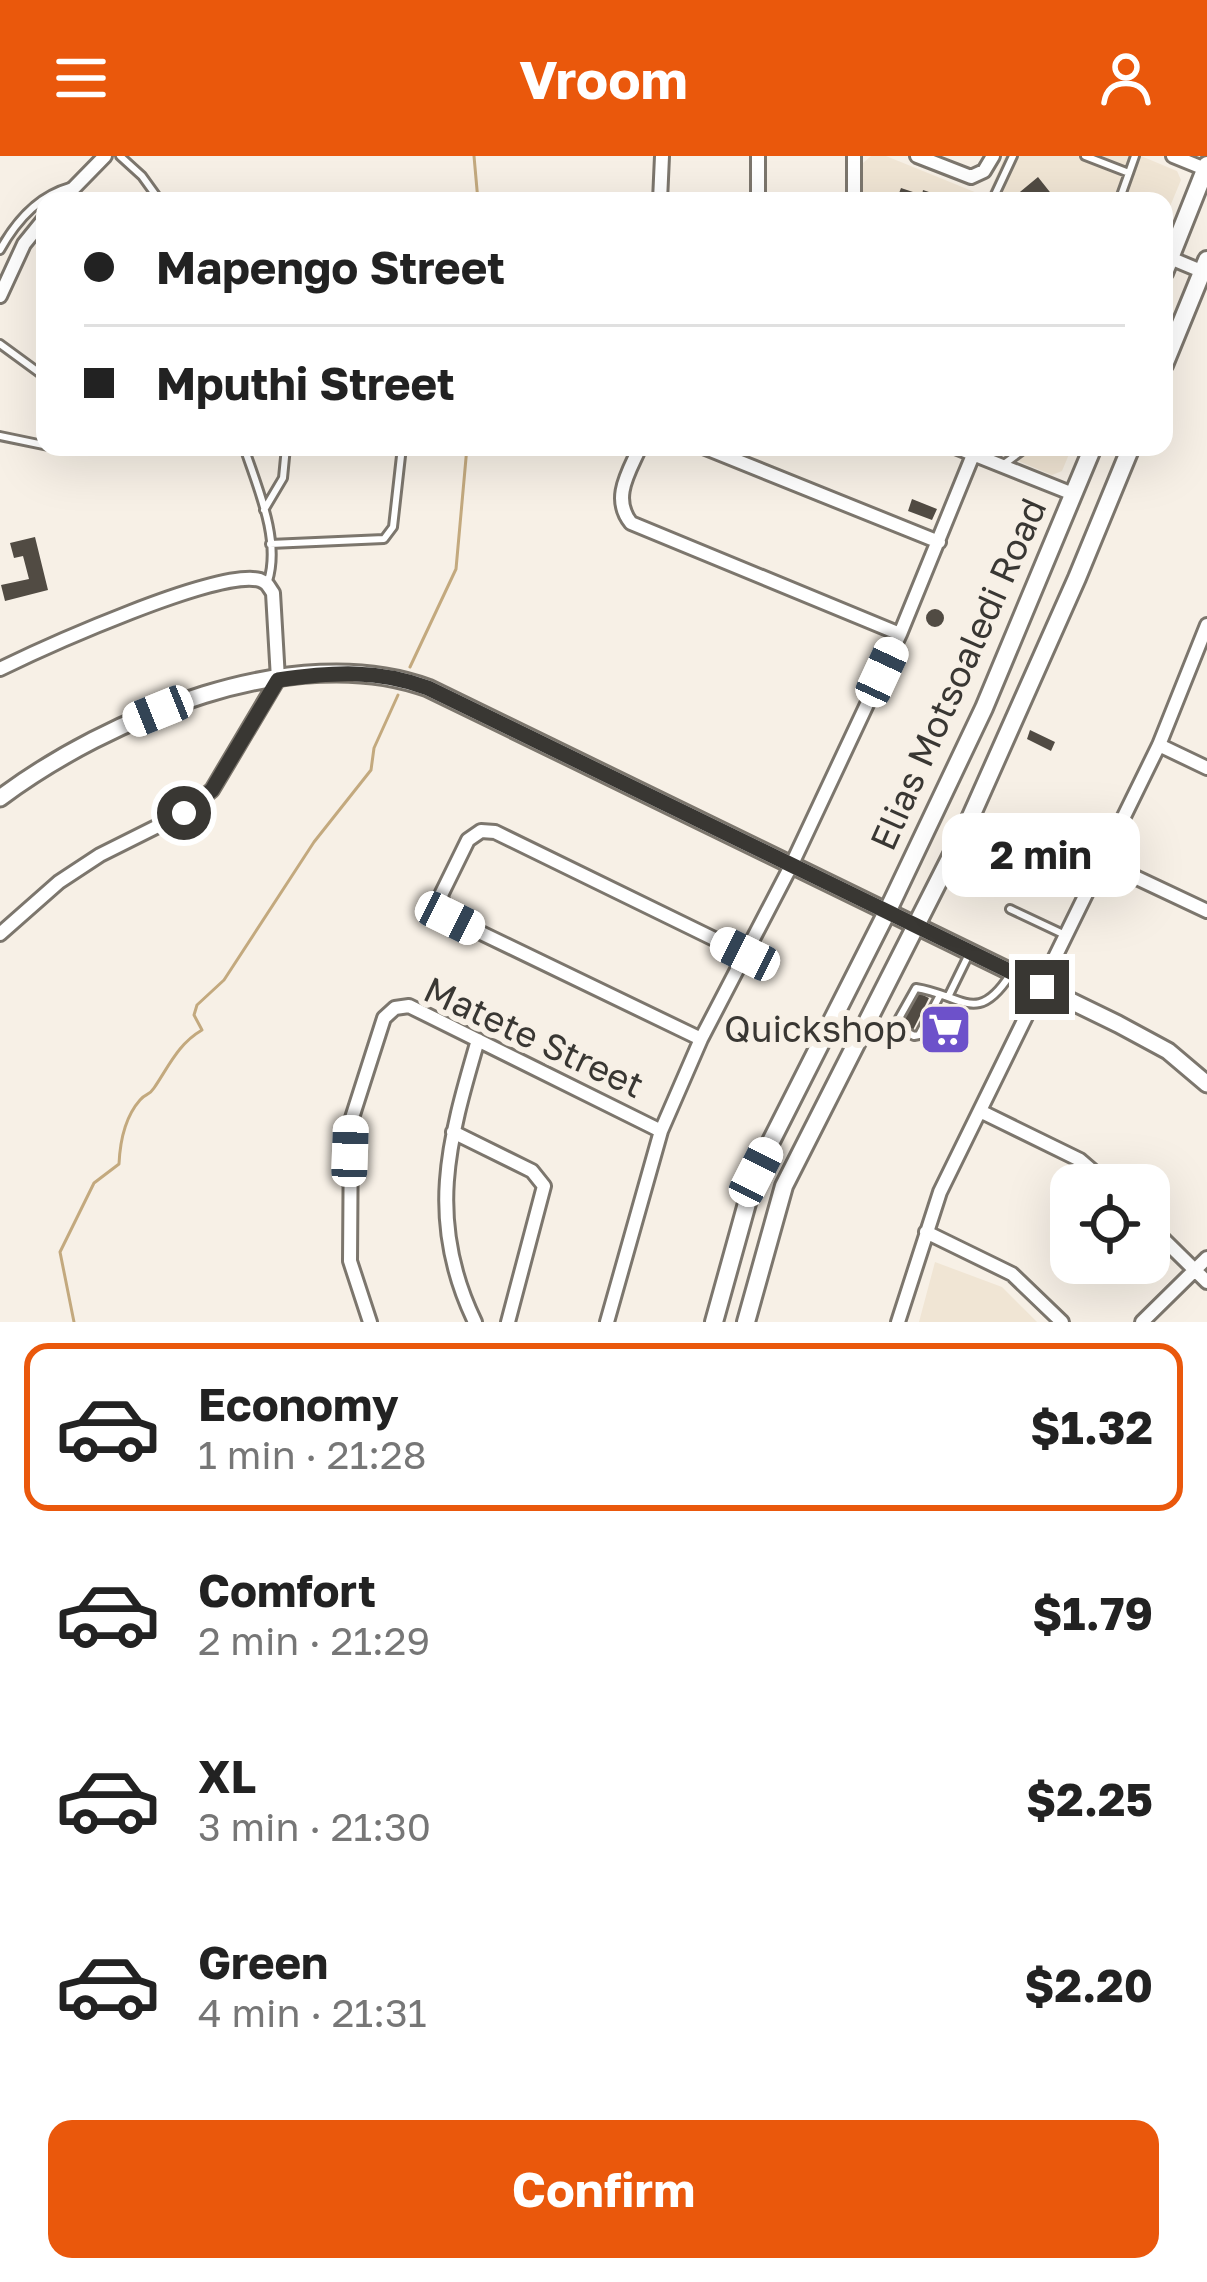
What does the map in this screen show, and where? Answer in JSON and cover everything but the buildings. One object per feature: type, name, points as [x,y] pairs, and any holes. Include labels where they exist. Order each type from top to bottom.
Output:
[{"type":"main road","points":[[1173,251],[1206,167]]},
{"type":"main road","points":[[1173,344],[1205,268]]},
{"type":"main road","name":"Elias Motsoaledi Road","points":[[714,1322],[756,1172],[984,708],[1089,456]]},
{"type":"main road","name":"Elias Motsoaledi Road","points":[[746,1322],[784,1186],[977,802],[1126,456]]},
{"type":"street","points":[[71,192],[105,156]]},
{"type":"street","points":[[660,192],[662,156]]},
{"type":"street","points":[[758,156],[758,192]]},
{"type":"street","points":[[854,156],[854,192]]},
{"type":"street","points":[[917,156],[971,177],[984,172],[993,156]]},
{"type":"street","points":[[1173,156],[1206,167]]},
{"type":"street","points":[[0,296],[36,229]]},
{"type":"street","points":[[1173,266],[1205,268]]},
{"type":"street","points":[[636,456],[621,490],[621,504],[625,516],[640,529],[900,634]]},
{"type":"street","points":[[725,456],[939,542]]},
{"type":"street","points":[[608,1322],[661,1131],[700,1039],[792,864],[900,634],[972,456]]},
{"type":"street","points":[[978,456],[1073,494]]},
{"type":"street","points":[[0,669],[85,628],[238,581],[254,579],[267,584],[276,608],[278,680],[212,790],[198,804],[100,854],[59,882],[0,934]]},
{"type":"street","points":[[898,1322],[940,1192],[1159,745],[1207,625]]},
{"type":"street","points":[[0,798],[111,730],[203,697],[278,680],[364,672],[409,681],[1012,971],[1168,1052],[1207,1084]]},
{"type":"street","points":[[1159,745],[1207,767]]},
{"type":"street","points":[[700,1039],[450,918],[441,895],[468,840],[488,830],[745,954]]},
{"type":"street","points":[[1102,862],[1207,911]]},
{"type":"street","name":"Matete Street","points":[[370,1322],[350,1261],[351,1121],[384,1018],[394,1008],[409,1006],[661,1131]]},
{"type":"street","points":[[476,1322],[446,1235],[446,1169],[478,1040]]},
{"type":"street","points":[[982,1112],[1085,1164]]},
{"type":"street","points":[[453,1132],[532,1171],[544,1186],[508,1322]]},
{"type":"street","points":[[926,1232],[1012,1274],[1062,1322]]},
{"type":"street","points":[[1170,1246],[1207,1282]]},
{"type":"street","points":[[1142,1322],[1207,1258]]},
{"type":"lane","points":[[120,156],[154,192]]},
{"type":"lane","points":[[996,192],[1012,156]]},
{"type":"lane","points":[[1085,156],[1129,172]]},
{"type":"lane","points":[[1109,166],[1112,156]]},
{"type":"lane","points":[[1121,192],[1135,156]]},
{"type":"lane","points":[[54,192],[79,184]]},
{"type":"lane","points":[[0,250],[36,205]]},
{"type":"lane","points":[[0,344],[36,370]]},
{"type":"lane","points":[[0,436],[36,443]]},
{"type":"lane","points":[[247,456],[270,544],[272,568],[267,584]]},
{"type":"lane","points":[[264,510],[283,478],[285,456]]},
{"type":"lane","points":[[270,544],[385,539],[393,527],[401,456]]},
{"type":"lane","points":[[1001,466],[1012,456]]},
{"type":"lane","points":[[1010,909],[1066,936]]},
{"type":"lane","points":[[970,951],[944,996],[921,1032],[914,1036],[901,1030],[897,1023],[910,995],[919,988],[944,996],[976,1004],[989,1002],[1012,971]]},
{"type":"lane","points":[[886,985],[910,995]]},
{"type":"shaded area","points":[[871,156],[886,156],[975,192],[863,192],[863,163]]},
{"type":"shaded area","points":[[1005,156],[1141,156],[1177,171],[1181,180],[1173,199],[1173,192],[989,192]]},
{"type":"shaded area","points":[[1007,456],[1068,456],[1062,471],[1052,475]]},
{"type":"shaded area","points":[[935,1262],[1002,1287],[1037,1322],[919,1322]]},
{"type":"waterway","points":[[474,156],[477,192]]},
{"type":"waterway","points":[[410,667],[456,569],[466,456]]},
{"type":"waterway","points":[[74,1322],[60,1252],[94,1183],[119,1164],[124,1130],[135,1107],[152,1091],[180,1049],[202,1030],[194,1015],[197,1005],[224,980],[314,842],[371,770],[374,748],[398,695]]},
{"type":"place","name":"Quickshop","points":[[946,1029]]},
{"type":"route","points":[[184,813],[212,790],[278,680],[333,672],[399,678],[1042,987]]}]
